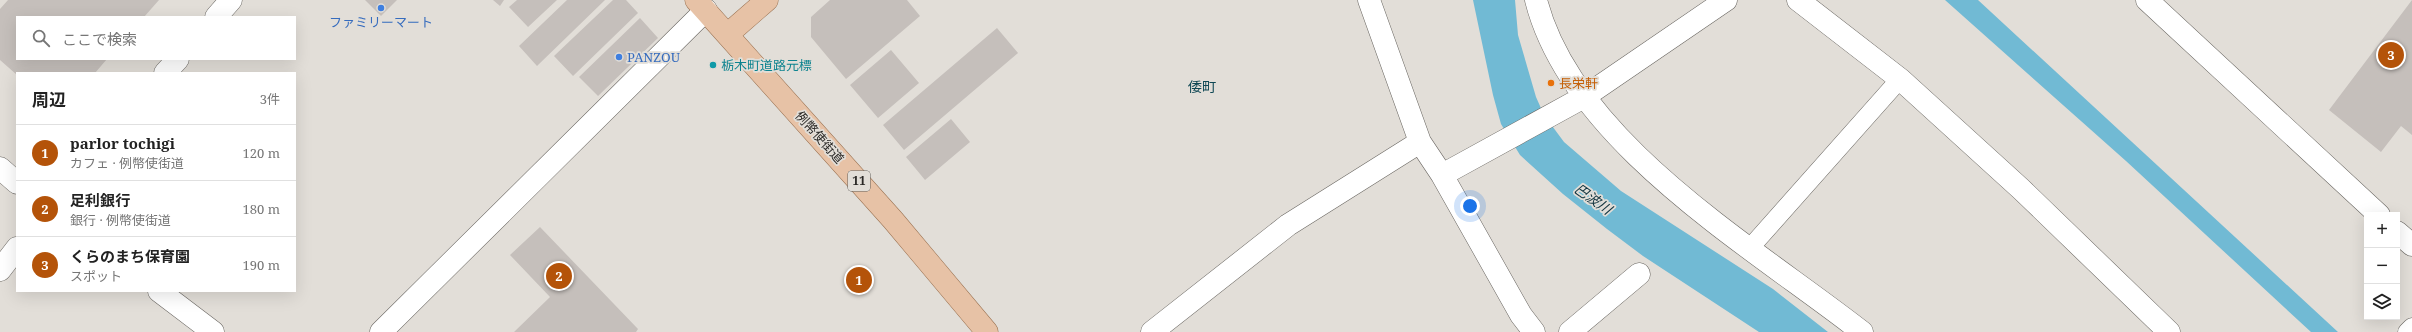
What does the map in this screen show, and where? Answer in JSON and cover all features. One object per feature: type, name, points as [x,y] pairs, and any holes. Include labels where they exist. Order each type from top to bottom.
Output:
[{"type":"main road","points":[[728,34],[767,0]]},
{"type":"main road","name":"例幣使街道","points":[[701,5],[893,220],[987,332]]},
{"type":"street","points":[[217,16],[231,0]]},
{"type":"street","points":[[1369,0],[1420,142],[1442,175],[1521,315],[1534,332]]},
{"type":"street","points":[[1536,0],[1540,18],[1567,74],[1584,97],[1631,152],[1750,249],[1862,332]]},
{"type":"street","points":[[1442,175],[1494,148],[1584,97],[1726,0]]},
{"type":"street","points":[[1798,0],[1900,79],[2021,189],[2169,332]]},
{"type":"street","points":[[2147,0],[2376,212]]},
{"type":"street","points":[[381,332],[701,5]]},
{"type":"street","points":[[166,72],[177,60]]},
{"type":"street","points":[[1152,332],[1288,225],[1420,142]]},
{"type":"street","points":[[0,168],[16,182]]},
{"type":"street","points":[[2400,235],[2412,245]]},
{"type":"street","points":[[0,270],[16,249]]},
{"type":"street","points":[[1570,332],[1638,274]]},
{"type":"street","points":[[160,292],[213,332]]},
{"type":"lane","points":[[1750,249],[1900,79]]},
{"type":"lane","points":[[2407,332],[2412,327]]},
{"type":"water","name":"巴波川","points":[[1473,0],[1515,0],[1518,35],[1536,97],[1544,115],[1564,142],[1621,191],[1773,289],[1828,332],[1759,332],[1643,256],[1563,194],[1520,155],[1501,124],[1493,95]]},
{"type":"water","points":[[1945,0],[1978,0],[2338,332],[2311,332],[2126,161]]},
{"type":"building","points":[[8,0],[159,0],[145,16],[16,16],[16,60],[106,60],[96,72],[16,72],[16,74],[0,60],[0,9]]},
{"type":"building","name":"ファミリーマート","points":[[365,0],[397,0],[381,16]]},
{"type":"building","points":[[493,0],[504,0],[500,6]]},
{"type":"building","points":[[517,0],[557,0],[528,27],[509,7]]},
{"type":"building","points":[[567,0],[605,0],[537,66],[519,46]]},
{"type":"building","points":[[613,0],[626,0],[638,13],[573,76],[554,56]]},
{"type":"building","points":[[830,0],[907,0],[920,16],[846,79],[811,37],[811,17]]},
{"type":"building","points":[[2412,0],[2412,135],[2401,126],[2381,152],[2329,110]]},
{"type":"building","name":"PANZOU","points":[[640,18],[658,38],[598,96],[579,77]]},
{"type":"building","points":[[997,28],[1018,53],[904,150],[883,125]]},
{"type":"building","points":[[891,50],[919,83],[878,118],[850,85]]},
{"type":"building","points":[[951,119],[970,142],[925,180],[906,157]]},
{"type":"building","points":[[540,227],[638,329],[636,332],[514,332],[550,297],[510,255]]},
{"type":"place","name":"ファミリーマート","points":[[381,8]]},
{"type":"place","name":"くらのまち保育園","points":[[2391,55]]},
{"type":"place","name":"PANZOU","points":[[619,57]]},
{"type":"place","name":"栃木町道路元標","points":[[713,65]]},
{"type":"place","name":"長栄軒","points":[[1551,83]]},
{"type":"place","name":"足利銀行","points":[[559,276]]},
{"type":"place","name":"parlor tochigi","points":[[859,280]]},
{"type":"district","name":"倭町","points":[[1202,87]]}]
